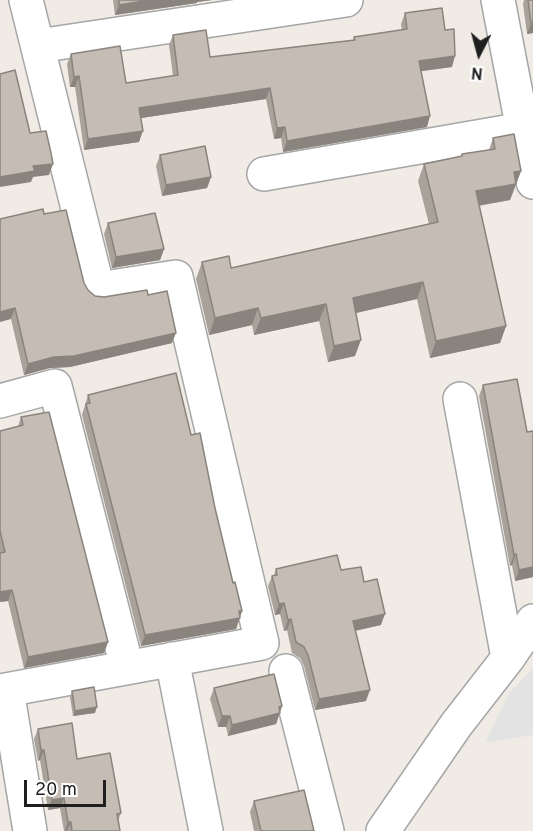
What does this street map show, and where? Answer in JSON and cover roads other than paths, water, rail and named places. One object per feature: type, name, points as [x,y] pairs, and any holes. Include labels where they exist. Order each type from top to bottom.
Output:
[{"type":"street","points":[[26,0],[98,289],[176,277],[262,643],[4,691],[30,831]]},
{"type":"street","points":[[38,46],[175,13],[346,0]]},
{"type":"street","points":[[498,0],[526,131],[533,182]]},
{"type":"street","points":[[264,174],[526,131]]},
{"type":"street","points":[[0,401],[56,387],[128,667]]},
{"type":"street","points":[[460,399],[508,658]]},
{"type":"street","points":[[383,831],[456,725],[508,658],[533,621]]},
{"type":"street","points":[[172,659],[206,831]]},
{"type":"street","points":[[286,671],[327,831]]}]
